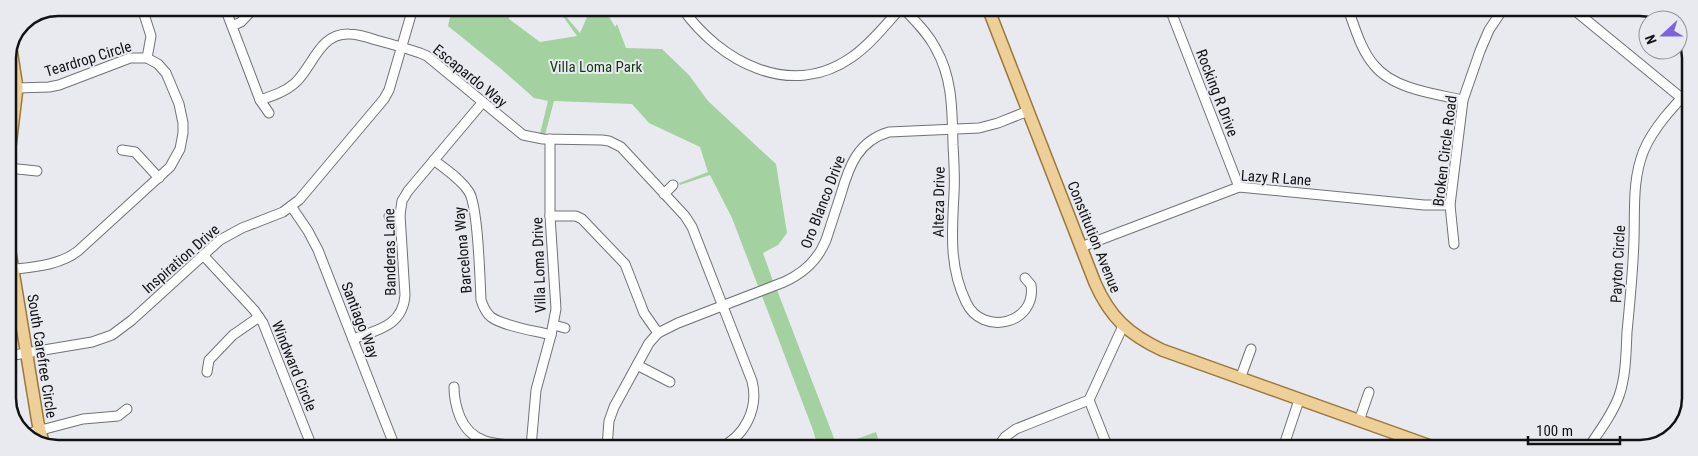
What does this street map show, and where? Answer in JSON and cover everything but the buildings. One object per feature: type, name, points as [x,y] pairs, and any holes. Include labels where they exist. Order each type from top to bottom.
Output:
[{"type":"main road","name":"Constitution Avenue","points":[[991,16],[1081,248],[1100,294],[1113,316],[1134,335],[1162,350],[1413,440]]},
{"type":"main road","points":[[16,82],[16,93]]},
{"type":"main road","name":"South Carefree Circle","points":[[16,301],[42,437]]},
{"type":"street","points":[[145,16],[151,36],[147,58]]},
{"type":"street","points":[[228,16],[260,100],[269,114]]},
{"type":"street","points":[[232,26],[241,22],[247,16]]},
{"type":"street","name":"Inspiration Drive","points":[[16,355],[92,342],[112,335],[132,320],[220,240],[236,231],[276,215],[305,195],[379,107],[389,90],[411,16]]},
{"type":"street","points":[[689,16],[701,30],[732,56],[762,72],[792,75],[822,72],[845,62],[865,46],[894,16]]},
{"type":"street","name":"Alteza Drive","points":[[909,16],[932,42],[944,66],[950,90],[954,184],[952,248],[956,276],[965,300],[972,312],[983,320],[997,323],[1011,320],[1022,313],[1029,302],[1031,285],[1025,278]]},
{"type":"street","name":"Rocking R Drive","points":[[1173,16],[1239,187]]},
{"type":"street","points":[[1351,16],[1367,56],[1382,74],[1421,91],[1463,100]]},
{"type":"street","name":"Broken Circle Road","points":[[1454,244],[1450,205],[1463,100],[1480,51],[1489,30],[1498,16]]},
{"type":"street","points":[[1582,16],[1682,98]]},
{"type":"street","name":"Escapardo Way","points":[[260,100],[282,92],[294,84],[326,41],[340,35],[355,34],[420,53],[434,61],[482,103],[523,135],[535,139],[602,140],[626,150],[685,216],[692,227],[724,305],[754,388],[754,402],[750,418],[737,436],[731,440]]},
{"type":"street","name":"Teardrop Circle","points":[[16,269],[54,263],[73,255],[159,178],[184,151],[183,123],[179,104],[166,73],[158,64],[147,58],[130,58],[59,85],[17,88]]},
{"type":"street","name":"Payton Circle","points":[[1593,440],[1613,409],[1619,396],[1624,374],[1634,256],[1633,205],[1640,164],[1644,150],[1652,136],[1682,98]]},
{"type":"street","name":"Banderas Lane","points":[[353,339],[405,316],[400,215],[404,196],[482,103]]},
{"type":"street","name":"Oro Blanco Drive","points":[[608,440],[611,414],[649,343],[658,333],[678,322],[794,278],[812,264],[823,248],[851,162],[866,143],[889,132],[952,130],[990,126],[1028,111]]},
{"type":"street","name":"Villa Loma Drive","points":[[532,440],[536,390],[554,325],[556,309],[550,216],[550,139]]},
{"type":"street","points":[[122,150],[135,152],[159,178]]},
{"type":"street","name":"Barcelona Way","points":[[434,160],[474,193],[481,300],[483,306],[491,317],[496,320],[551,335]]},
{"type":"street","points":[[16,169],[37,171]]},
{"type":"street","points":[[664,194],[673,185]]},
{"type":"street","name":"Lazy R Lane","points":[[1081,248],[1239,187],[1424,205],[1450,205]]},
{"type":"street","name":"Santiago Way","points":[[291,206],[318,250],[392,440]]},
{"type":"street","points":[[389,216],[400,215]]},
{"type":"street","points":[[550,216],[576,216],[582,219],[616,253],[628,270],[644,314],[658,333]]},
{"type":"street","name":"Windward Circle","points":[[203,255],[259,317],[269,336],[309,440]]},
{"type":"street","points":[[207,372],[209,360],[233,335],[259,317]]},
{"type":"street","points":[[554,325],[565,328]]},
{"type":"street","points":[[1002,440],[1016,429],[1089,400],[1124,326]]},
{"type":"street","points":[[1240,379],[1251,349]]},
{"type":"street","points":[[637,364],[670,382]]},
{"type":"street","points":[[454,387],[454,400],[463,424],[477,440]]},
{"type":"street","points":[[1359,421],[1369,392]]},
{"type":"street","points":[[1089,400],[1105,440]]},
{"type":"street","points":[[1286,440],[1299,400]]},
{"type":"street","points":[[34,432],[83,419],[118,416],[127,409]]},
{"type":"street","points":[[750,418],[759,422]]},
{"type":"green space","name":"Villa Loma Park","points":[[450,16],[509,16],[509,19],[540,42],[577,36],[563,16],[566,16],[580,33],[587,16],[609,16],[615,27],[617,24],[626,48],[662,49],[689,75],[708,101],[776,164],[787,233],[778,245],[763,253],[773,281],[758,286],[732,218],[710,175],[680,185],[679,183],[708,172],[700,147],[649,123],[632,104],[554,101],[545,135],[540,134],[548,101],[534,98],[448,26]]},
{"type":"green space","points":[[777,290],[835,440],[816,440],[762,296]]},
{"type":"green space","points":[[876,432],[878,440],[854,440]]}]
